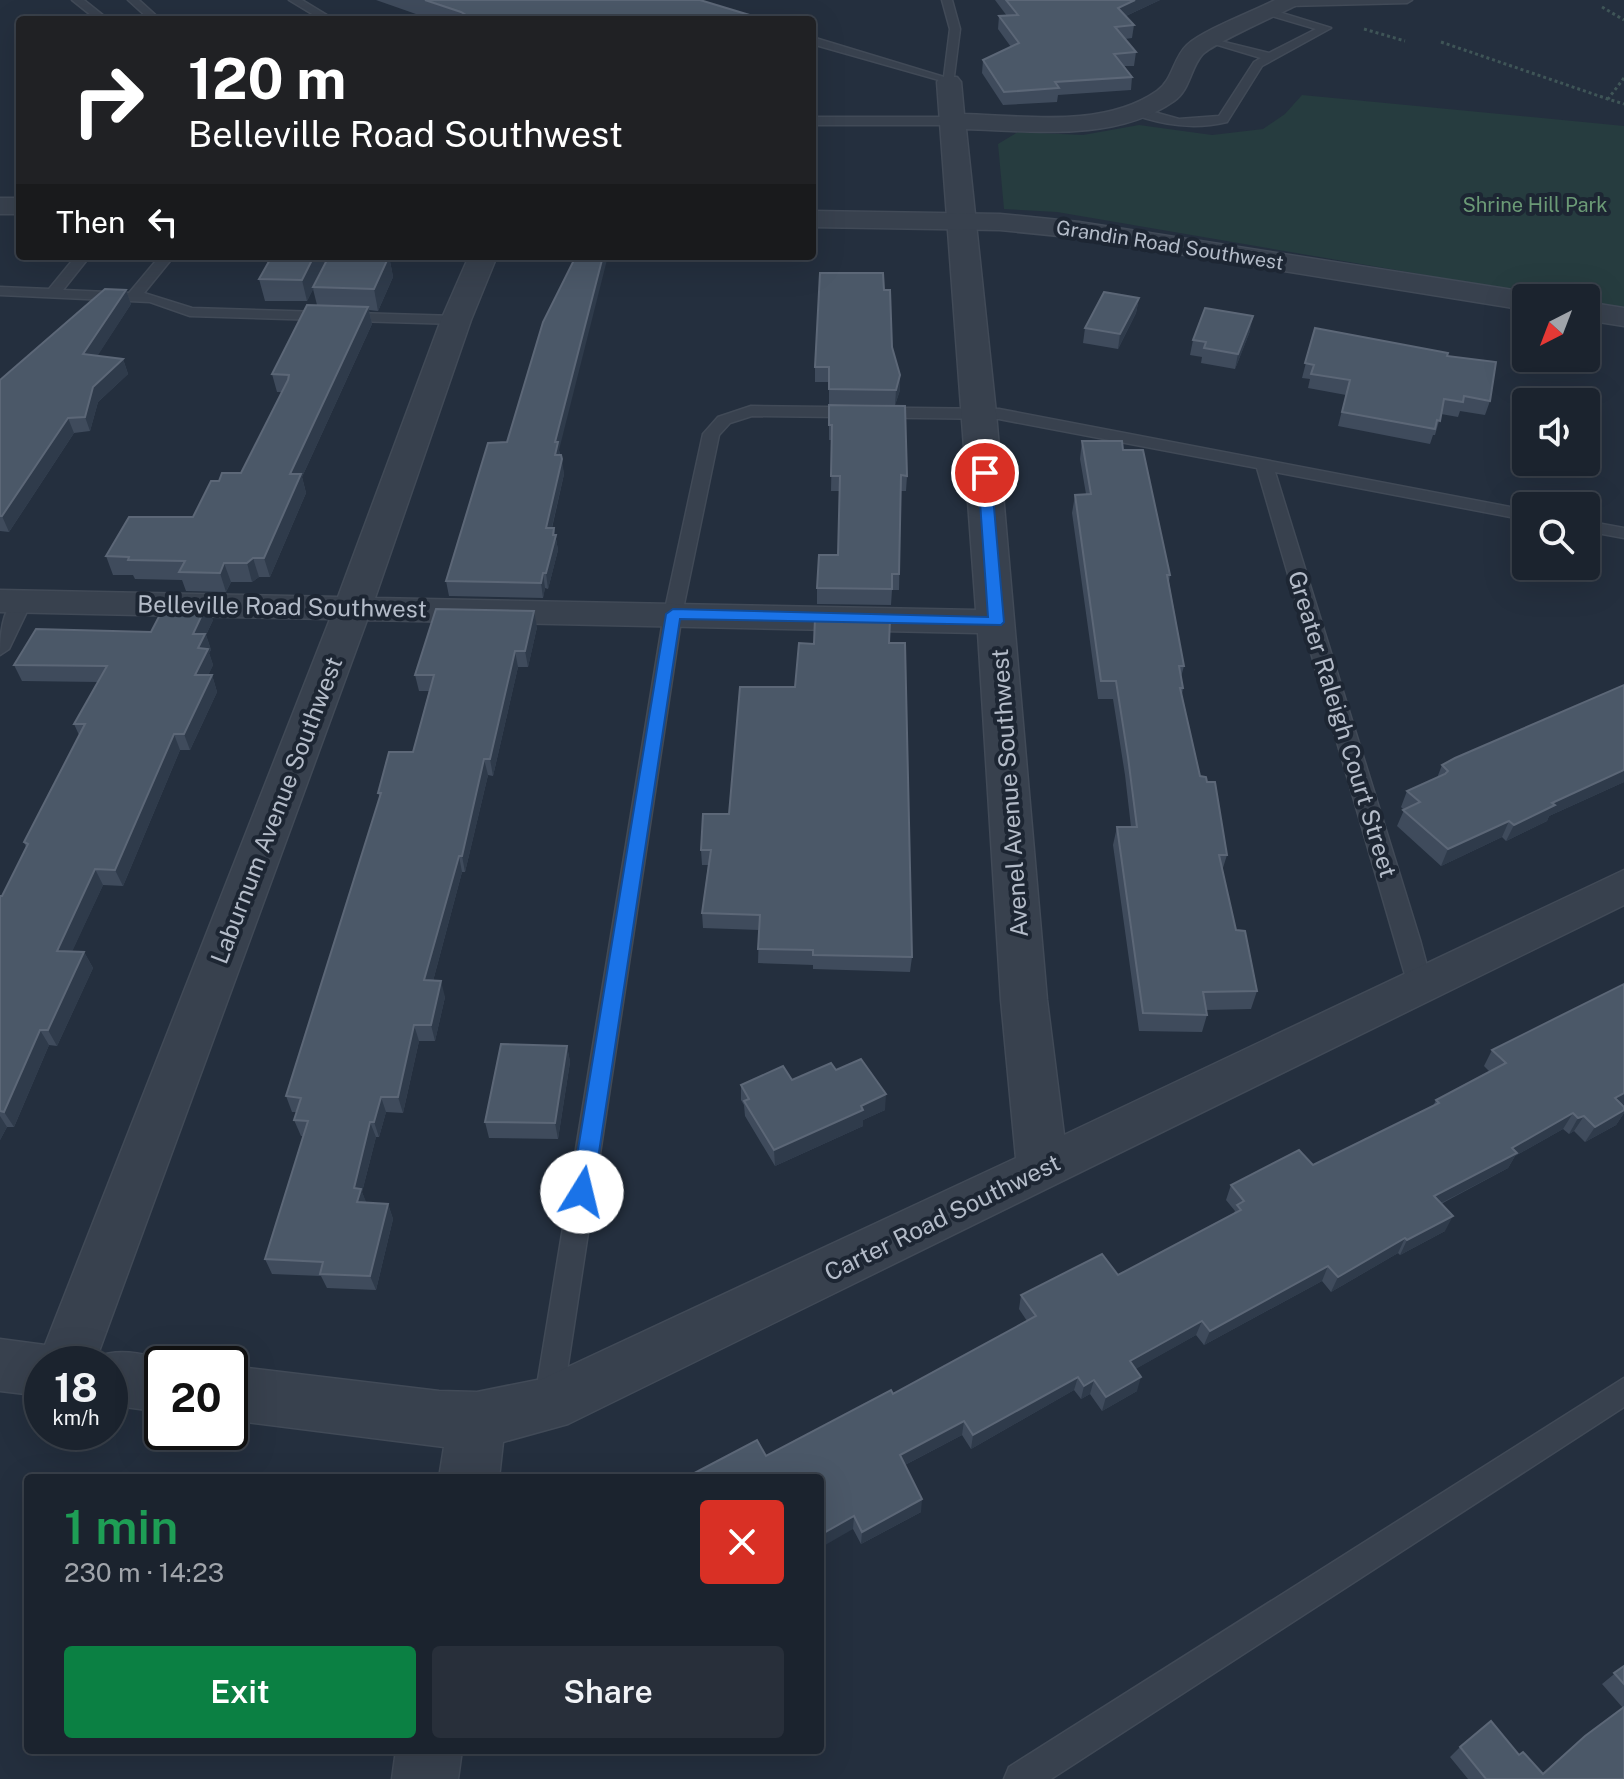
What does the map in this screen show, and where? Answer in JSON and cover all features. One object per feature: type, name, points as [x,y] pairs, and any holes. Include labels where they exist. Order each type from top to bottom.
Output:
[{"type":"street","points":[[953,121],[1082,121],[1136,111],[1170,93],[1189,54],[1283,5]]},
{"type":"street","name":"Avenel Avenue Southwest","points":[[949,82],[980,413],[1024,1000],[1043,1169]]},
{"type":"street","name":"Grandin Road Southwest","points":[[816,219],[963,221],[1079,230],[1512,299]]},
{"type":"street","name":"Laburnum Avenue Southwest","points":[[73,1346],[353,607],[456,320],[481,260]]},
{"type":"street","points":[[1600,313],[1624,317]]},
{"type":"street","name":"Belleville Road Southwest","points":[[12,601],[996,622]]},
{"type":"street","name":"Carter Road Southwest","points":[[248,1395],[439,1419],[477,1420],[548,1405],[1043,1169],[1624,886]]},
{"type":"street","points":[[0,1365],[24,1368]]},
{"type":"street","points":[[470,1474],[477,1420]]},
{"type":"street","points":[[425,1779],[428,1754]]},
{"type":"lane","points":[[77,0],[99,16]]},
{"type":"lane","points":[[133,0],[151,16]]},
{"type":"lane","points":[[294,0],[323,16]]},
{"type":"lane","points":[[816,41],[949,82],[955,29],[947,0]]},
{"type":"lane","points":[[1283,5],[1407,0]]},
{"type":"lane","points":[[1136,111],[1185,124],[1223,119],[1258,64],[1326,28],[1283,5]]},
{"type":"lane","points":[[1212,40],[1270,57]]},
{"type":"lane","points":[[816,121],[953,121]]},
{"type":"lane","points":[[53,293],[80,260]]},
{"type":"lane","points":[[134,296],[164,260]]},
{"type":"lane","points":[[0,291],[134,296],[152,298],[190,312],[456,320]]},
{"type":"lane","points":[[548,1405],[673,614],[711,434],[724,420],[751,411],[980,413],[1091,430],[1512,512]]},
{"type":"lane","name":"Greater Raleigh Court Street","points":[[1264,464],[1420,985]]},
{"type":"lane","points":[[1600,529],[1624,533]]},
{"type":"lane","points":[[0,649],[12,601]]},
{"type":"lane","points":[[1021,1779],[1624,1391]]},
{"type":"path","points":[[1602,7],[1624,20]]},
{"type":"path","points":[[1441,42],[1624,104]]},
{"type":"path","points":[[1608,99],[1624,78]]},
{"type":"green space","name":"Shrine Hill Park","points":[[1302,95],[1624,126],[1624,309],[1600,305],[1600,284],[1512,284],[1512,290],[1057,212],[1004,209],[998,144],[1018,132],[1083,135],[1139,125],[1212,135],[1263,129],[1285,114]]},
{"type":"building","points":[[425,0],[700,0],[753,16],[468,16]]},
{"type":"building","points":[[1006,0],[1135,0],[1118,8],[1134,25],[1115,27],[1136,52],[1114,54],[1132,77],[1055,82],[1059,88],[1004,92],[983,60],[1019,43],[999,16],[1018,15]]},
{"type":"building","points":[[270,260],[312,260],[302,280],[259,279]]},
{"type":"building","points":[[327,260],[387,260],[374,289],[313,287]]},
{"type":"building","points":[[574,260],[602,260],[555,442],[558,442],[555,455],[561,455],[562,459],[546,528],[554,528],[553,535],[556,535],[546,573],[543,573],[541,583],[446,581],[488,443],[507,442],[543,322]]},
{"type":"building","points":[[820,273],[883,273],[884,290],[890,290],[892,347],[900,375],[896,390],[829,389],[829,367],[815,367]]},
{"type":"building","points":[[105,289],[126,290],[83,354],[123,359],[93,387],[85,417],[68,418],[0,516],[0,380]]},
{"type":"building","points":[[1104,292],[1139,298],[1120,334],[1085,328]]},
{"type":"building","points":[[307,305],[368,307],[290,474],[301,474],[264,558],[253,558],[247,563],[224,563],[220,573],[179,572],[185,561],[128,560],[129,557],[106,556],[129,517],[193,517],[211,481],[219,481],[222,473],[241,473],[288,380],[289,375],[272,374]]},
{"type":"building","points":[[1205,308],[1253,316],[1238,354],[1204,348],[1206,342],[1193,340]]},
{"type":"building","points":[[1315,328],[1448,353],[1447,356],[1496,362],[1490,401],[1464,396],[1463,402],[1444,399],[1440,421],[1437,420],[1435,429],[1342,412],[1350,380],[1311,374],[1314,365],[1305,363]]},
{"type":"building","points":[[829,405],[905,406],[907,476],[901,475],[899,574],[892,574],[892,589],[817,588],[819,555],[838,555],[840,476],[831,476],[832,425],[829,425]]},
{"type":"building","points":[[1082,441],[1122,441],[1123,450],[1143,450],[1170,575],[1167,575],[1184,666],[1179,666],[1183,688],[1180,688],[1200,776],[1206,777],[1207,782],[1215,782],[1227,855],[1219,855],[1236,930],[1245,931],[1257,991],[1203,992],[1207,1015],[1143,1013],[1117,827],[1137,827],[1116,681],[1101,681],[1075,495],[1091,494]]},
{"type":"building","points":[[166,603],[207,604],[193,634],[205,634],[198,648],[208,649],[195,675],[212,675],[184,734],[174,734],[115,870],[95,869],[57,951],[84,952],[48,1030],[40,1030],[4,1112],[0,1111],[0,896],[28,844],[24,842],[85,724],[74,724],[107,666],[14,665],[36,629],[151,632]]},
{"type":"building","points":[[436,609],[534,611],[525,651],[515,651],[490,759],[484,759],[462,856],[459,856],[424,980],[441,981],[431,1025],[414,1025],[398,1097],[381,1097],[374,1122],[370,1122],[354,1188],[361,1189],[357,1202],[388,1204],[370,1276],[320,1274],[323,1262],[265,1259],[308,1121],[294,1120],[301,1098],[286,1096],[381,793],[378,793],[389,752],[413,752],[434,675],[415,675]]},
{"type":"building","points":[[815,618],[890,619],[889,643],[905,643],[912,957],[813,955],[813,950],[758,949],[760,915],[702,913],[711,850],[701,850],[703,814],[729,814],[740,687],[795,687],[799,643],[814,644]]},
{"type":"building","points":[[1624,685],[1624,770],[1552,803],[1555,805],[1514,825],[1509,821],[1448,849],[1403,810],[1420,802],[1407,791],[1445,774],[1448,771],[1442,765]]},
{"type":"building","points":[[1624,984],[1624,1093],[1615,1098],[1624,1110],[1595,1127],[1584,1116],[1578,1118],[1573,1113],[1512,1148],[1517,1153],[1434,1196],[1453,1216],[1407,1240],[1405,1238],[1338,1277],[1328,1266],[1210,1331],[1202,1321],[1130,1361],[1141,1377],[1106,1397],[1094,1380],[1084,1386],[1078,1377],[973,1435],[964,1421],[900,1455],[922,1499],[862,1532],[854,1516],[824,1533],[824,1474],[693,1474],[757,1440],[766,1456],[891,1390],[893,1394],[1036,1316],[1021,1295],[1102,1254],[1118,1275],[1241,1210],[1237,1205],[1244,1201],[1231,1185],[1299,1150],[1313,1165],[1439,1103],[1436,1100],[1506,1063],[1492,1050]]},
{"type":"building","points":[[501,1044],[567,1046],[555,1123],[485,1122]]},
{"type":"building","points":[[861,1059],[886,1094],[861,1106],[863,1110],[774,1150],[744,1101],[749,1099],[741,1085],[783,1066],[792,1080],[831,1063],[836,1070]]},
{"type":"building","points":[[1624,1666],[1624,1684],[1614,1673]]},
{"type":"building","points":[[1624,1707],[1624,1779],[1486,1779],[1460,1747],[1491,1721],[1519,1755],[1523,1752],[1543,1774],[1585,1736]]},
{"type":"route","points":[[582,1192],[673,614],[996,622],[985,473]]}]
